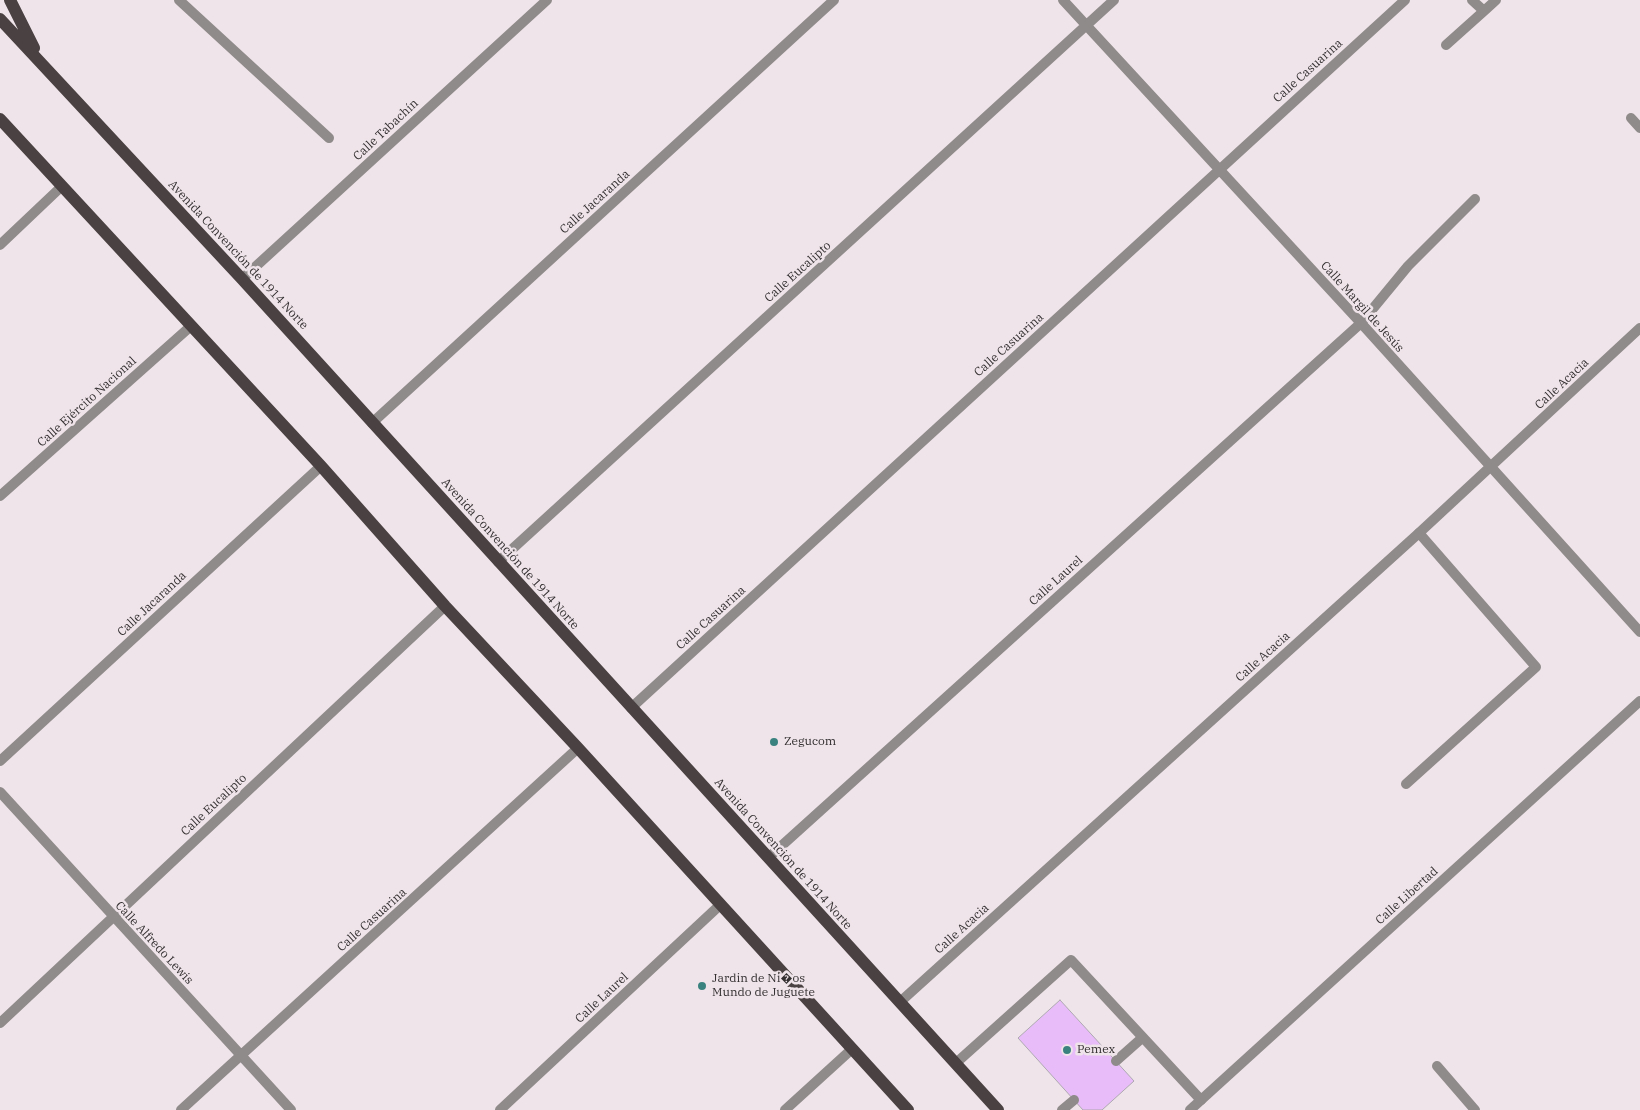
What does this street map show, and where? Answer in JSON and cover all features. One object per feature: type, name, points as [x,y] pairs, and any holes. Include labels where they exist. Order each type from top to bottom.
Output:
[{"type":"main road","points":[[10,0],[40,62]]},
{"type":"main road","name":"Avenida Convención de 1914 Norte","points":[[0,19],[242,279],[998,1110]]},
{"type":"main road","points":[[0,119],[321,466],[445,606],[578,748],[908,1110]]},
{"type":"street","points":[[179,0],[328,138]]},
{"type":"street","name":"Calle Tabachín","points":[[242,279],[546,0]]},
{"type":"street","name":"Calle Jacaranda","points":[[372,423],[834,0]]},
{"type":"street","name":"Calle Margil de Jesús","points":[[1063,0],[1218,171],[1361,323],[1640,632]]},
{"type":"street","name":"Calle Eucalipto","points":[[498,562],[1114,0]]},
{"type":"street","name":"Calle Casuarina","points":[[631,708],[1405,0]]},
{"type":"street","points":[[1472,0],[1484,11]]},
{"type":"street","points":[[1446,45],[1496,0]]},
{"type":"street","points":[[1631,118],[1640,128]]},
{"type":"street","points":[[0,245],[61,187]]},
{"type":"street","name":"Calle Laurel","points":[[768,858],[1361,323],[1408,266],[1475,199]]},
{"type":"street","name":"Calle Ejército Nacional","points":[[0,496],[191,326]]},
{"type":"street","name":"Calle Acacia","points":[[900,1002],[1419,533],[1640,328]]},
{"type":"street","name":"Calle Jacaranda","points":[[0,761],[321,466]]},
{"type":"street","points":[[1406,784],[1536,667],[1419,533]]},
{"type":"street","name":"Calle Eucalipto","points":[[0,1023],[445,606]]},
{"type":"street","name":"Calle Libertad","points":[[1190,1110],[1640,701]]},
{"type":"street","name":"Calle Casuarina","points":[[181,1110],[578,748]]},
{"type":"street","name":"Calle Alfredo Lewis","points":[[0,792],[291,1110]]},
{"type":"street","name":"Calle Laurel","points":[[500,1110],[720,905]]},
{"type":"street","points":[[956,1064],[1071,960],[1201,1100]]},
{"type":"street","points":[[1116,1062],[1142,1038]]},
{"type":"street","points":[[785,1110],[852,1049]]},
{"type":"street","points":[[1437,1066],[1475,1110]]},
{"type":"street","points":[[1062,1110],[1074,1100]]},
{"type":"building","name":"Pemex","points":[[1060,1000],[1134,1081],[1102,1110],[1083,1110],[1018,1038]]},
{"type":"place","name":"Zegucom","points":[[774,742]]},
{"type":"place","name":"Jardin de Ni�os Mundo de Juguete","points":[[702,986]]},
{"type":"place","name":"Pemex","points":[[1067,1050]]}]
